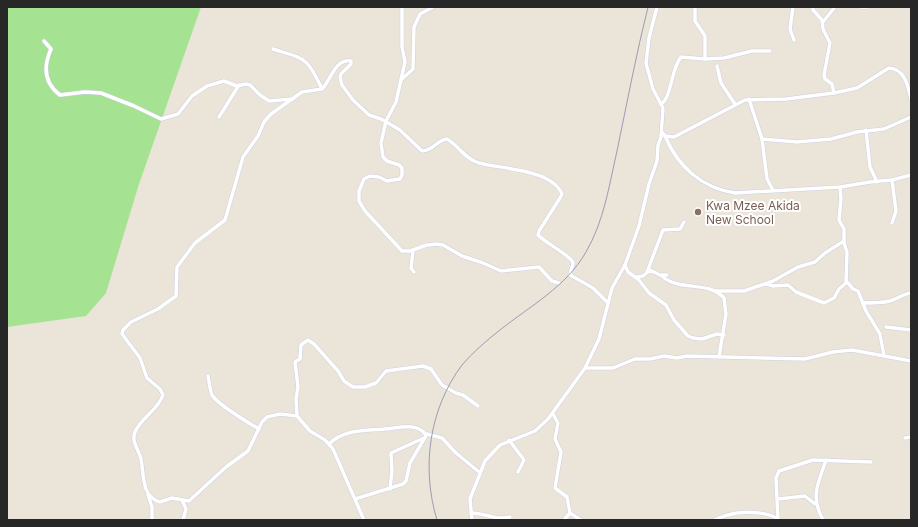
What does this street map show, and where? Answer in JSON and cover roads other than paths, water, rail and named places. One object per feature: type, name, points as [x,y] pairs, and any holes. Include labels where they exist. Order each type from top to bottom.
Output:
[{"type":"street","points":[[402,7],[402,47],[406,62],[400,80],[396,102],[386,121],[382,137],[382,152],[387,161],[399,165],[402,168],[402,175],[400,178],[387,181],[379,177],[370,176],[364,179],[359,191],[359,201],[365,211],[387,233],[402,251],[413,251],[430,244],[442,245],[462,256],[501,271],[539,267],[552,281],[559,283]]},
{"type":"street","points":[[400,80],[413,69],[414,27],[418,17],[433,7]]},
{"type":"street","points":[[472,520],[470,499],[479,472],[493,451],[509,440],[535,431],[553,414],[585,368],[600,339],[612,288],[625,265],[639,226],[649,184],[657,161],[658,145],[662,132],[663,112],[661,104],[653,89],[646,63],[649,38],[657,7]]},
{"type":"street","points":[[696,7],[695,21],[705,36],[705,59]]},
{"type":"street","points":[[794,7],[790,29],[794,40]]},
{"type":"street","points":[[813,7],[813,10],[823,22]]},
{"type":"street","points":[[834,93],[832,84],[825,79],[830,43],[823,29],[823,22],[835,7]]},
{"type":"street","points":[[860,7],[868,7]]},
{"type":"street","points":[[44,41],[51,50],[45,64],[46,76],[53,88],[60,95],[85,92],[101,93],[161,119],[178,114],[192,96],[209,85],[226,81],[239,85],[250,85],[260,95],[269,101],[294,99]]},
{"type":"street","points":[[273,49],[300,57],[306,61],[322,88]]},
{"type":"street","points":[[661,104],[666,100],[679,59],[684,56],[705,59],[724,58],[752,51],[770,51]]},
{"type":"street","points":[[152,520],[152,507],[142,473],[141,458],[134,441],[134,433],[158,404],[163,395],[160,389],[147,378],[140,358],[122,334],[123,330],[131,322],[154,311],[176,296],[176,273],[179,263],[188,255],[195,243],[220,225],[228,214],[231,194],[245,152],[254,142],[268,118],[302,92],[322,88],[335,67],[346,61],[351,61],[351,64],[341,75],[342,85],[365,113],[386,121],[411,139],[422,151],[431,149],[444,139],[447,139],[465,156],[479,163],[519,170],[538,176],[552,183],[562,194],[538,235],[555,249],[572,259],[573,263],[570,275],[593,288],[608,304]]},
{"type":"street","points":[[716,66],[720,83],[735,104]]},
{"type":"street","points":[[665,136],[674,137],[735,104],[749,99],[786,99],[834,93],[857,88],[886,69],[892,68],[905,77],[911,99]]},
{"type":"street","points":[[219,117],[239,85]]},
{"type":"street","points":[[749,99],[762,139],[767,180],[773,190]]},
{"type":"street","points":[[762,139],[797,142],[831,139],[866,130],[884,129],[911,117]]},
{"type":"street","points":[[866,130],[870,167],[877,182]]},
{"type":"street","points":[[662,132],[675,156],[682,165],[702,182],[715,188],[735,192],[840,187],[892,180],[911,175]]},
{"type":"street","points":[[892,180],[896,211],[892,223]]},
{"type":"street","points":[[840,187],[841,199],[839,220],[844,230],[844,241],[847,252],[847,282],[853,289],[857,290],[868,314],[880,334],[884,356]]},
{"type":"street","points":[[625,265],[628,272],[635,276],[641,277],[646,272],[664,229],[680,229],[684,222]]},
{"type":"street","points":[[646,272],[652,270],[677,284],[714,291],[744,291],[766,284],[778,279],[798,267],[815,262],[844,241]]},
{"type":"street","points":[[413,251],[411,268],[414,272]]},
{"type":"street","points":[[662,276],[667,275]]},
{"type":"street","points":[[635,276],[649,293],[666,305],[674,320],[691,338],[702,339],[717,334],[724,335]]},
{"type":"street","points":[[766,284],[773,286],[788,284],[796,292],[824,303],[834,298],[839,289],[847,282]]},
{"type":"street","points":[[714,291],[724,298],[726,314],[720,357]]},
{"type":"street","points":[[864,303],[890,301],[898,299],[902,295],[911,293]]},
{"type":"street","points":[[886,327],[911,330]]},
{"type":"street","points":[[364,520],[339,459],[329,444],[321,436],[310,431],[297,416],[296,399],[298,387],[294,363],[300,358],[301,345],[308,340],[314,344],[338,371],[344,381],[352,387],[365,387],[378,382],[386,372],[423,366],[431,369],[442,385],[456,393],[463,395],[478,406]]},
{"type":"street","points":[[585,368],[613,368],[635,359],[650,359],[664,356],[677,358],[687,356],[805,359],[833,352],[852,350],[911,361]]},
{"type":"street","points":[[208,376],[211,392],[215,399],[237,416],[259,429]]},
{"type":"street","points":[[148,492],[152,497],[160,502],[172,498],[186,501],[191,500],[226,467],[243,456],[253,444],[265,418],[271,415],[280,414],[297,416]]},
{"type":"street","points":[[553,414],[558,423],[555,439],[561,452],[560,468],[555,486],[556,490],[567,497],[570,513],[581,520]]},
{"type":"street","points":[[329,444],[340,435],[372,429],[411,426],[422,430],[425,437]]},
{"type":"street","points":[[390,489],[392,471],[391,453],[432,434],[442,438],[456,453],[479,472]]},
{"type":"street","points":[[355,499],[390,489],[406,481],[410,463],[425,437]]},
{"type":"street","points":[[905,438],[911,437]]},
{"type":"street","points":[[509,440],[524,460],[518,472]]},
{"type":"street","points":[[714,520],[742,512],[778,519],[776,478],[780,471],[813,460],[871,462]]},
{"type":"street","points":[[816,505],[817,490],[826,460]]},
{"type":"street","points":[[778,499],[805,496],[816,505],[823,520]]},
{"type":"street","points":[[182,500],[186,509],[183,520]]},
{"type":"street","points":[[471,513],[482,514],[498,520],[510,518]]},
{"type":"street","points":[[564,520],[570,513]]},
{"type":"railway","points":[[437,520],[432,500],[429,460],[435,420],[442,400],[462,365],[495,334],[558,286],[578,264],[586,252],[602,216],[648,7]]},
{"type":"place","name":"Kwa Mzee Akida New School","points":[[698,212]]}]
